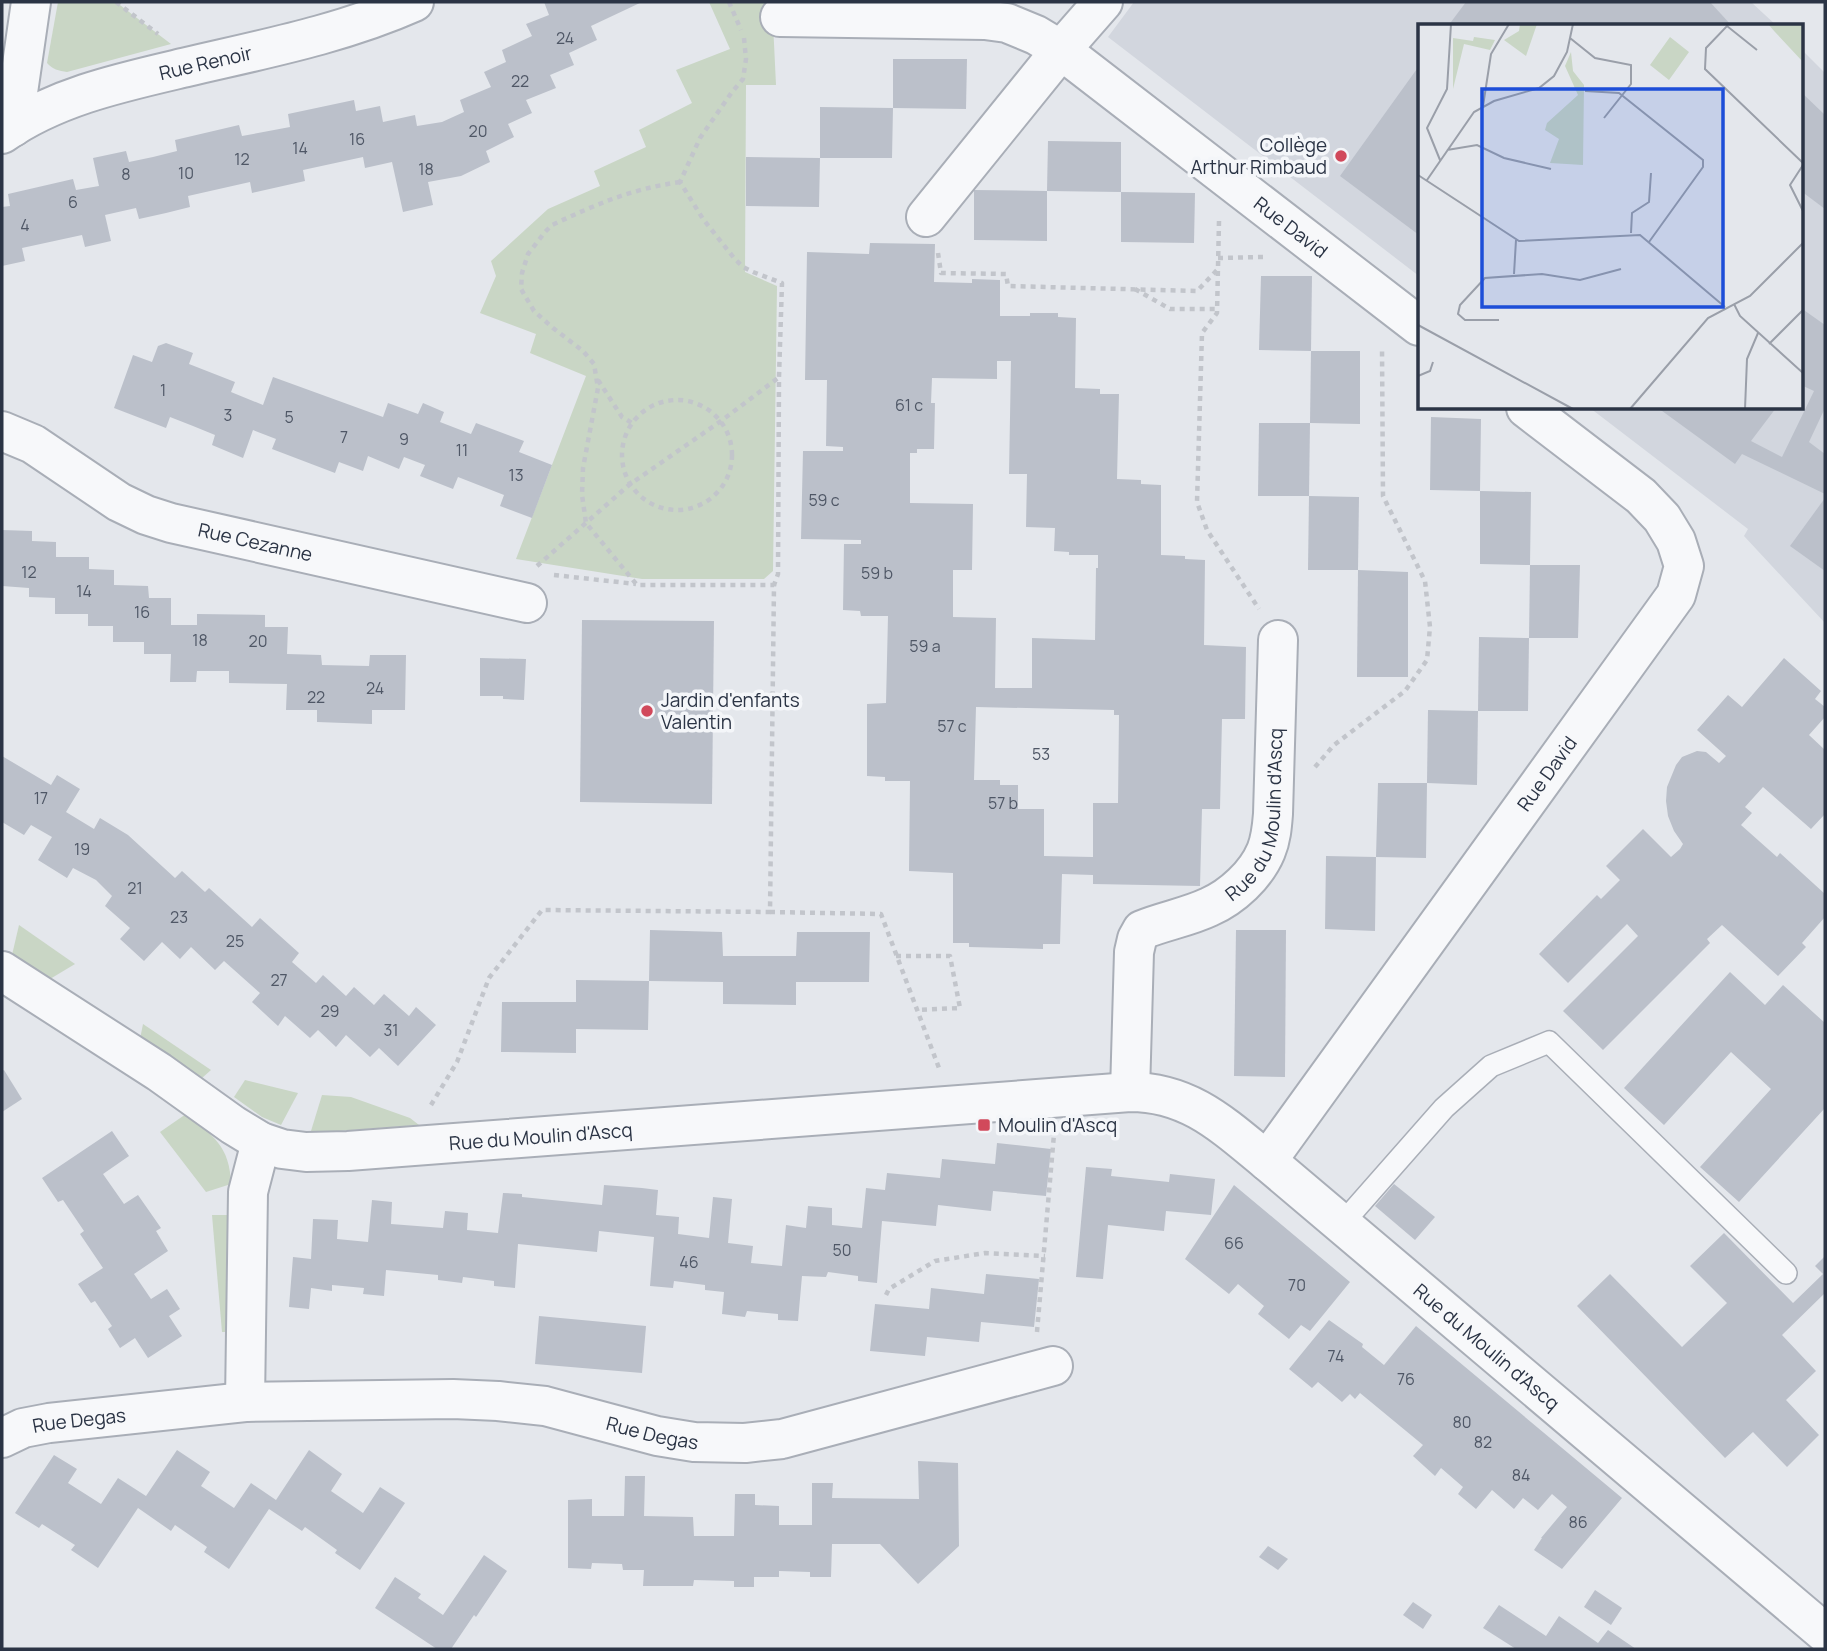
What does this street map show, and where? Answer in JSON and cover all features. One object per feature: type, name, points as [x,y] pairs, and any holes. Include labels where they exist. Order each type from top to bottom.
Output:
[{"type":"street","points":[[7,131],[31,2]]},
{"type":"street","name":"Rue Renoir","points":[[7,131],[47,108],[89,92],[294,43],[349,27],[414,2]]},
{"type":"street","points":[[926,217],[1102,2]]},
{"type":"street","name":"Rue David","points":[[780,17],[985,20],[1007,23],[1036,35],[1061,50],[1418,325]]},
{"type":"street","name":"Rue David","points":[[1267,1161],[1676,595],[1684,566],[1676,541],[1661,518],[1641,496],[1529,410]]},
{"type":"street","name":"Rue Cezanne","points":[[2,431],[33,444],[119,502],[146,515],[171,523],[527,603]]},
{"type":"street","name":"Rue du Moulin d'Ascq","points":[[1130,1092],[1133,964],[1137,939],[1142,930],[1207,908],[1224,899],[1255,869],[1265,853],[1273,814],[1278,640]]},
{"type":"street","name":"Rue du Moulin d'Ascq","points":[[2,971],[261,1142],[306,1153],[1130,1092],[1167,1096],[1194,1106],[1219,1122],[1267,1161],[1825,1633]]},
{"type":"street","points":[[246,1402],[248,1192],[261,1142]]},
{"type":"street","name":"Rue Degas","points":[[2,1438],[23,1428],[49,1423],[246,1402],[453,1399],[545,1406],[657,1436],[694,1442],[745,1443],[782,1439],[1043,1368]]},
{"type":"lane","points":[[1341,1225],[1444,1108],[1490,1066],[1549,1042],[1786,1273]]},
{"type":"path","points":[[680,182],[700,138],[743,79],[746,41],[729,2]]},
{"type":"path","points":[[1225,176],[1219,204],[1217,313],[1202,333],[1197,502],[1207,530],[1278,640]]},
{"type":"path","points":[[680,182],[703,219],[743,267],[782,283],[770,912]]},
{"type":"path","points":[[637,584],[586,523],[582,495],[583,468],[598,388],[594,364],[583,351],[534,311],[521,289],[522,273],[528,254],[552,225],[619,195],[651,186],[680,182]]},
{"type":"path","points":[[926,217],[934,234],[941,273],[1006,274],[1008,286],[1197,290],[1218,268]]},
{"type":"path","points":[[1134,289],[1170,309],[1217,309]]},
{"type":"path","points":[[1273,814],[1334,745],[1405,691],[1427,660],[1430,627],[1425,581],[1383,496],[1382,316],[1379,295]]},
{"type":"path","points":[[775,584],[637,584],[530,572],[629,485],[779,377]]},
{"type":"path","points":[[597,379],[622,417],[632,423]]},
{"type":"path","points":[[676,400],[701,405],[721,421],[731,443],[731,467],[721,489],[703,504],[692,509],[668,510],[646,502],[629,485],[624,472],[622,447],[632,423],[640,414],[663,402],[676,400]]},
{"type":"path","points":[[427,1145],[422,1118],[457,1062],[489,978],[542,910],[881,914],[939,1068]]},
{"type":"path","points":[[897,956],[950,956],[960,1008],[918,1010]]},
{"type":"path","points":[[1043,1368],[1045,1256],[1055,1123]]},
{"type":"path","points":[[886,1295],[890,1289],[935,1261],[985,1253],[1045,1256]]},
{"type":"shaded area","name":"Collège Arthur Rimbaud","points":[[1134,2],[1751,2],[1775,24],[1418,24],[1418,275],[1108,37]]},
{"type":"shaded area","points":[[1802,50],[1825,73],[1825,623],[1744,536],[1748,529],[1593,410],[1802,410]]},
{"type":"green space","points":[[58,2],[116,2],[171,44],[67,72],[56,69],[47,63]]},
{"type":"green space","points":[[709,2],[772,2],[776,85],[746,85],[745,272],[777,286],[773,571],[764,579],[642,579],[516,559],[586,376],[530,353],[536,334],[480,313],[496,276],[491,261],[548,209],[600,186],[594,171],[646,147],[639,130],[692,103],[676,70],[730,49]]},
{"type":"green space","points":[[19,925],[75,964],[50,979],[12,955]]},
{"type":"green space","points":[[143,1024],[211,1070],[202,1078],[140,1039]]},
{"type":"green space","points":[[245,1080],[298,1093],[281,1125],[262,1117],[234,1097]]},
{"type":"green space","points":[[322,1095],[351,1097],[410,1118],[419,1125],[311,1131]]},
{"type":"green space","points":[[186,1114],[218,1143],[227,1160],[231,1184],[206,1192],[160,1132]]},
{"type":"green space","points":[[212,1215],[230,1215],[229,1332],[222,1332]]},
{"type":"building","points":[[544,2],[642,2],[591,26],[597,40],[569,53],[574,65],[550,75],[556,88],[526,100],[532,113],[508,124],[514,137],[486,151],[490,162],[461,176],[428,182],[433,205],[403,212],[392,162],[365,168],[363,157],[303,170],[305,181],[252,193],[250,182],[188,196],[190,207],[166,213],[139,219],[136,208],[105,215],[111,241],[85,247],[82,235],[22,248],[25,261],[2,266],[2,207],[10,206],[8,194],[73,179],[76,190],[99,186],[93,158],[126,151],[129,162],[153,157],[177,151],[175,140],[239,125],[242,136],[290,127],[288,114],[354,100],[356,111],[380,106],[383,122],[415,115],[417,126],[442,122],[464,112],[460,100],[491,87],[484,72],[506,62],[502,50],[532,36],[526,24],[549,15]]},
{"type":"building","points":[[1466,2],[1710,2],[1730,24],[1450,24]]},
{"type":"building","points":[[893,59],[967,59],[966,109],[893,108]]},
{"type":"building","points":[[1418,67],[1418,234],[1340,176]]},
{"type":"building","points":[[1802,93],[1825,115],[1825,209],[1802,192]]},
{"type":"building","points":[[820,107],[893,108],[892,158],[820,158]]},
{"type":"building","points":[[1048,141],[1121,142],[1121,192],[1047,191]]},
{"type":"building","points":[[746,157],[820,158],[819,207],[746,206]]},
{"type":"building","points":[[974,190],[1047,191],[1047,241],[974,240]]},
{"type":"building","points":[[1121,192],[1195,193],[1194,243],[1121,242]]},
{"type":"building","points":[[870,243],[935,244],[934,282],[972,283],[972,279],[1000,280],[1000,316],[1058,313],[1058,317],[1076,318],[1075,388],[1100,389],[1100,394],[1119,394],[1117,479],[1141,480],[1141,484],[1161,485],[1161,555],[1205,560],[1204,645],[1246,647],[1245,719],[1222,719],[1220,809],[1202,809],[1200,886],[1093,884],[1093,875],[1062,874],[1060,944],[1043,944],[1043,949],[969,947],[969,943],[953,943],[953,873],[909,871],[910,781],[885,781],[885,777],[867,776],[867,704],[886,703],[888,616],[861,616],[860,611],[843,610],[844,544],[861,544],[861,540],[801,539],[803,451],[843,451],[843,447],[826,446],[827,380],[805,380],[807,252],[869,254]],"holes":[[[997,361],[1011,361],[1009,474],[1027,474],[1026,527],[1055,528],[1054,551],[1069,552],[1069,555],[1098,555],[1095,640],[1032,638],[1032,688],[995,688],[996,618],[953,617],[953,570],[972,570],[973,504],[910,503],[910,453],[917,453],[917,449],[934,449],[935,403],[931,403],[932,378],[997,379]],[[976,707],[1114,710],[1114,715],[1119,715],[1118,803],[1093,803],[1093,857],[1044,856],[1044,809],[1018,809],[1018,785],[1000,785],[1000,780],[974,780]]]},
{"type":"building","points":[[1261,276],[1312,276],[1311,351],[1259,350]]},
{"type":"building","points":[[1802,309],[1825,325],[1825,408],[1809,442],[1825,454],[1825,494],[1742,454],[1735,464],[1661,410],[1774,410],[1751,441],[1782,457],[1814,391],[1802,385]]},
{"type":"building","points":[[166,343],[193,353],[189,364],[235,382],[231,392],[263,405],[273,377],[383,417],[388,403],[418,414],[423,403],[444,412],[440,422],[471,434],[476,423],[524,441],[519,452],[552,465],[532,518],[500,506],[504,495],[458,477],[453,489],[420,476],[425,465],[404,457],[399,469],[368,456],[363,471],[339,462],[335,473],[272,449],[276,439],[253,430],[243,458],[212,445],[215,435],[170,417],[166,428],[114,408],[133,355],[152,362],[158,346]]},
{"type":"building","points":[[1311,351],[1360,351],[1360,424],[1310,423]]},
{"type":"building","points":[[1431,417],[1481,419],[1480,491],[1430,490]]},
{"type":"building","points":[[1259,423],[1310,423],[1309,496],[1258,496]]},
{"type":"building","points":[[1480,491],[1531,492],[1530,565],[1480,564]]},
{"type":"building","points":[[1309,496],[1359,497],[1358,570],[1308,570]]},
{"type":"building","points":[[1825,498],[1825,571],[1790,546]]},
{"type":"building","points":[[2,530],[32,531],[32,541],[56,542],[56,557],[89,557],[89,569],[114,570],[114,585],[148,586],[149,598],[171,598],[171,625],[197,625],[197,614],[265,615],[265,627],[288,627],[287,654],[321,655],[322,665],[369,666],[370,655],[406,655],[405,710],[372,710],[372,724],[317,722],[317,710],[286,710],[287,684],[229,683],[229,671],[197,671],[196,682],[170,682],[171,654],[144,654],[144,642],[113,642],[113,626],[88,626],[88,614],[55,614],[55,598],[29,597],[29,588],[2,586]]},
{"type":"building","points":[[1530,565],[1580,565],[1578,638],[1529,638]]},
{"type":"building","points":[[1358,570],[1408,572],[1408,677],[1357,677]]},
{"type":"building","name":"Jardin d'enfants Valentin","points":[[582,620],[714,621],[712,804],[580,802]]},
{"type":"building","points":[[1479,637],[1529,638],[1528,711],[1478,711]]},
{"type":"building","points":[[480,658],[526,659],[524,700],[480,696]]},
{"type":"building","points":[[1784,658],[1821,691],[1815,699],[1825,707],[1825,717],[1809,735],[1825,750],[1825,814],[1811,829],[1763,787],[1745,807],[1752,813],[1741,825],[1777,857],[1780,853],[1825,894],[1825,917],[1802,943],[1806,947],[1778,976],[1722,925],[1707,939],[1710,943],[1603,1050],[1563,1011],[1638,936],[1627,924],[1568,983],[1539,954],[1597,895],[1601,899],[1620,880],[1606,866],[1643,829],[1671,857],[1680,849],[1683,844],[1668,816],[1666,801],[1667,787],[1676,765],[1682,757],[1697,751],[1706,752],[1719,763],[1726,756],[1697,730],[1728,695],[1742,707]]},
{"type":"building","points":[[1428,710],[1478,711],[1477,785],[1427,783]]},
{"type":"building","points":[[2,756],[51,785],[57,775],[80,789],[66,812],[94,829],[100,818],[128,835],[175,878],[182,871],[205,892],[209,888],[252,927],[260,918],[299,953],[292,962],[316,983],[323,975],[346,996],[354,987],[374,1005],[384,994],[409,1016],[416,1007],[436,1025],[398,1066],[379,1048],[370,1057],[346,1035],[336,1047],[318,1030],[310,1038],[285,1016],[278,1026],[252,1002],[260,993],[224,961],[215,970],[191,947],[180,959],[162,942],[144,961],[120,939],[130,928],[105,906],[112,896],[96,880],[73,868],[67,878],[38,860],[52,837],[31,825],[24,835],[2,822]]},
{"type":"building","points":[[1378,783],[1427,783],[1426,858],[1376,857]]},
{"type":"building","points":[[1326,856],[1376,857],[1375,931],[1325,929]]},
{"type":"building","points":[[650,930],[722,932],[723,956],[796,956],[797,932],[870,932],[869,982],[796,982],[796,1005],[723,1004],[723,982],[649,981]]},
{"type":"building","points":[[1236,930],[1286,930],[1285,1077],[1234,1076]]},
{"type":"building","points":[[1730,972],[1765,1005],[1783,985],[1825,1023],[1825,1108],[1739,1202],[1700,1167],[1771,1089],[1731,1052],[1664,1125],[1624,1088]]},
{"type":"building","points":[[576,980],[649,981],[648,1030],[576,1029],[576,1053],[501,1052],[502,1002],[576,1002]]},
{"type":"building","points":[[4,1070],[22,1099],[2,1112],[2,1071]]},
{"type":"building","points":[[112,1131],[129,1156],[103,1174],[124,1204],[138,1195],[161,1228],[156,1231],[168,1251],[134,1274],[151,1299],[167,1289],[180,1309],[169,1316],[182,1336],[148,1358],[135,1338],[120,1348],[108,1329],[112,1326],[95,1301],[91,1303],[78,1284],[103,1268],[80,1234],[84,1231],[63,1200],[58,1202],[42,1178]]},
{"type":"building","points":[[997,1143],[1051,1149],[1046,1196],[993,1191],[991,1211],[938,1205],[936,1226],[882,1221],[877,1283],[858,1281],[858,1276],[828,1272],[826,1277],[802,1276],[798,1321],[778,1320],[778,1314],[747,1311],[745,1317],[722,1314],[724,1292],[705,1290],[705,1285],[674,1281],[673,1288],[650,1286],[654,1237],[599,1231],[597,1252],[518,1244],[515,1288],[494,1286],[494,1281],[463,1277],[462,1283],[438,1280],[438,1275],[386,1270],[384,1296],[363,1294],[364,1288],[332,1285],[332,1291],[311,1288],[309,1309],[289,1307],[293,1257],[311,1259],[313,1219],[338,1220],[337,1239],[368,1242],[372,1200],[392,1202],[391,1224],[443,1228],[445,1211],[468,1213],[467,1230],[498,1233],[503,1193],[602,1205],[604,1185],[642,1188],[658,1190],[656,1215],[679,1217],[678,1234],[709,1238],[713,1197],[732,1199],[728,1243],[753,1246],[751,1263],[782,1266],[786,1225],[806,1228],[808,1206],[832,1208],[832,1225],[862,1228],[866,1188],[885,1190],[887,1173],[940,1178],[942,1159],[995,1164]]},
{"type":"building","points":[[1086,1167],[1112,1169],[1111,1176],[1169,1182],[1170,1174],[1215,1179],[1211,1215],[1166,1211],[1164,1231],[1108,1225],[1103,1279],[1076,1277]]},
{"type":"building","points":[[1394,1184],[1435,1217],[1415,1240],[1375,1206]]},
{"type":"building","points":[[1234,1185],[1350,1282],[1310,1331],[1301,1325],[1289,1339],[1258,1314],[1264,1306],[1238,1284],[1229,1294],[1185,1259]]},
{"type":"building","points":[[1724,1233],[1793,1303],[1823,1274],[1815,1266],[1825,1256],[1825,1293],[1782,1335],[1816,1371],[1786,1400],[1819,1435],[1787,1467],[1753,1432],[1725,1458],[1577,1306],[1610,1274],[1682,1347],[1727,1303],[1690,1266]]},
{"type":"building","points":[[986,1274],[1039,1279],[1034,1327],[981,1322],[979,1342],[927,1337],[925,1356],[870,1351],[875,1304],[929,1309],[931,1288],[984,1294]]},
{"type":"building","points":[[539,1316],[646,1326],[642,1373],[535,1364]]},
{"type":"building","points":[[1329,1320],[1363,1344],[1362,1347],[1384,1365],[1416,1326],[1622,1498],[1562,1569],[1534,1550],[1567,1507],[1552,1494],[1538,1510],[1523,1498],[1514,1509],[1492,1490],[1476,1509],[1458,1494],[1463,1487],[1441,1468],[1435,1476],[1413,1456],[1423,1445],[1360,1393],[1355,1399],[1350,1394],[1342,1402],[1318,1382],[1312,1388],[1289,1369]]},
{"type":"building","points":[[177,1450],[210,1472],[201,1486],[234,1508],[251,1483],[276,1500],[309,1450],[342,1474],[331,1491],[363,1513],[380,1487],[405,1503],[360,1570],[305,1527],[302,1531],[269,1509],[229,1569],[204,1552],[207,1547],[175,1525],[171,1531],[138,1508],[98,1568],[71,1550],[75,1545],[42,1524],[39,1528],[15,1513],[54,1455],[77,1469],[68,1483],[101,1504],[118,1478],[146,1496]]},
{"type":"building","points":[[918,1461],[958,1463],[959,1546],[918,1584],[880,1544],[832,1544],[831,1577],[810,1577],[810,1572],[779,1571],[779,1577],[754,1577],[754,1587],[734,1587],[734,1581],[694,1580],[693,1586],[643,1586],[644,1570],[623,1570],[622,1564],[592,1563],[591,1569],[568,1568],[568,1500],[592,1499],[592,1516],[624,1516],[625,1476],[645,1476],[644,1516],[693,1517],[694,1536],[734,1536],[735,1494],[755,1494],[755,1505],[779,1506],[779,1525],[812,1525],[812,1483],[833,1483],[832,1498],[919,1499]]},
{"type":"building","points":[[1268,1546],[1288,1559],[1278,1570],[1259,1557]]},
{"type":"building","points":[[484,1555],[507,1571],[451,1649],[437,1649],[375,1608],[395,1577],[421,1594],[418,1598],[443,1615]]},
{"type":"building","points":[[1595,1590],[1622,1608],[1611,1625],[1584,1607]]},
{"type":"building","points":[[1413,1602],[1432,1615],[1423,1629],[1403,1615]]},
{"type":"building","points":[[1499,1605],[1546,1636],[1559,1616],[1598,1643],[1608,1630],[1636,1649],[1516,1649],[1483,1628]]},
{"type":"place","name":"Collège Arthur Rimbaud","points":[[1341,156]]},
{"type":"place","name":"Jardin d'enfants Valentin","points":[[647,711]]},
{"type":"place","name":"Moulin d'Ascq","points":[[984,1125]]}]
